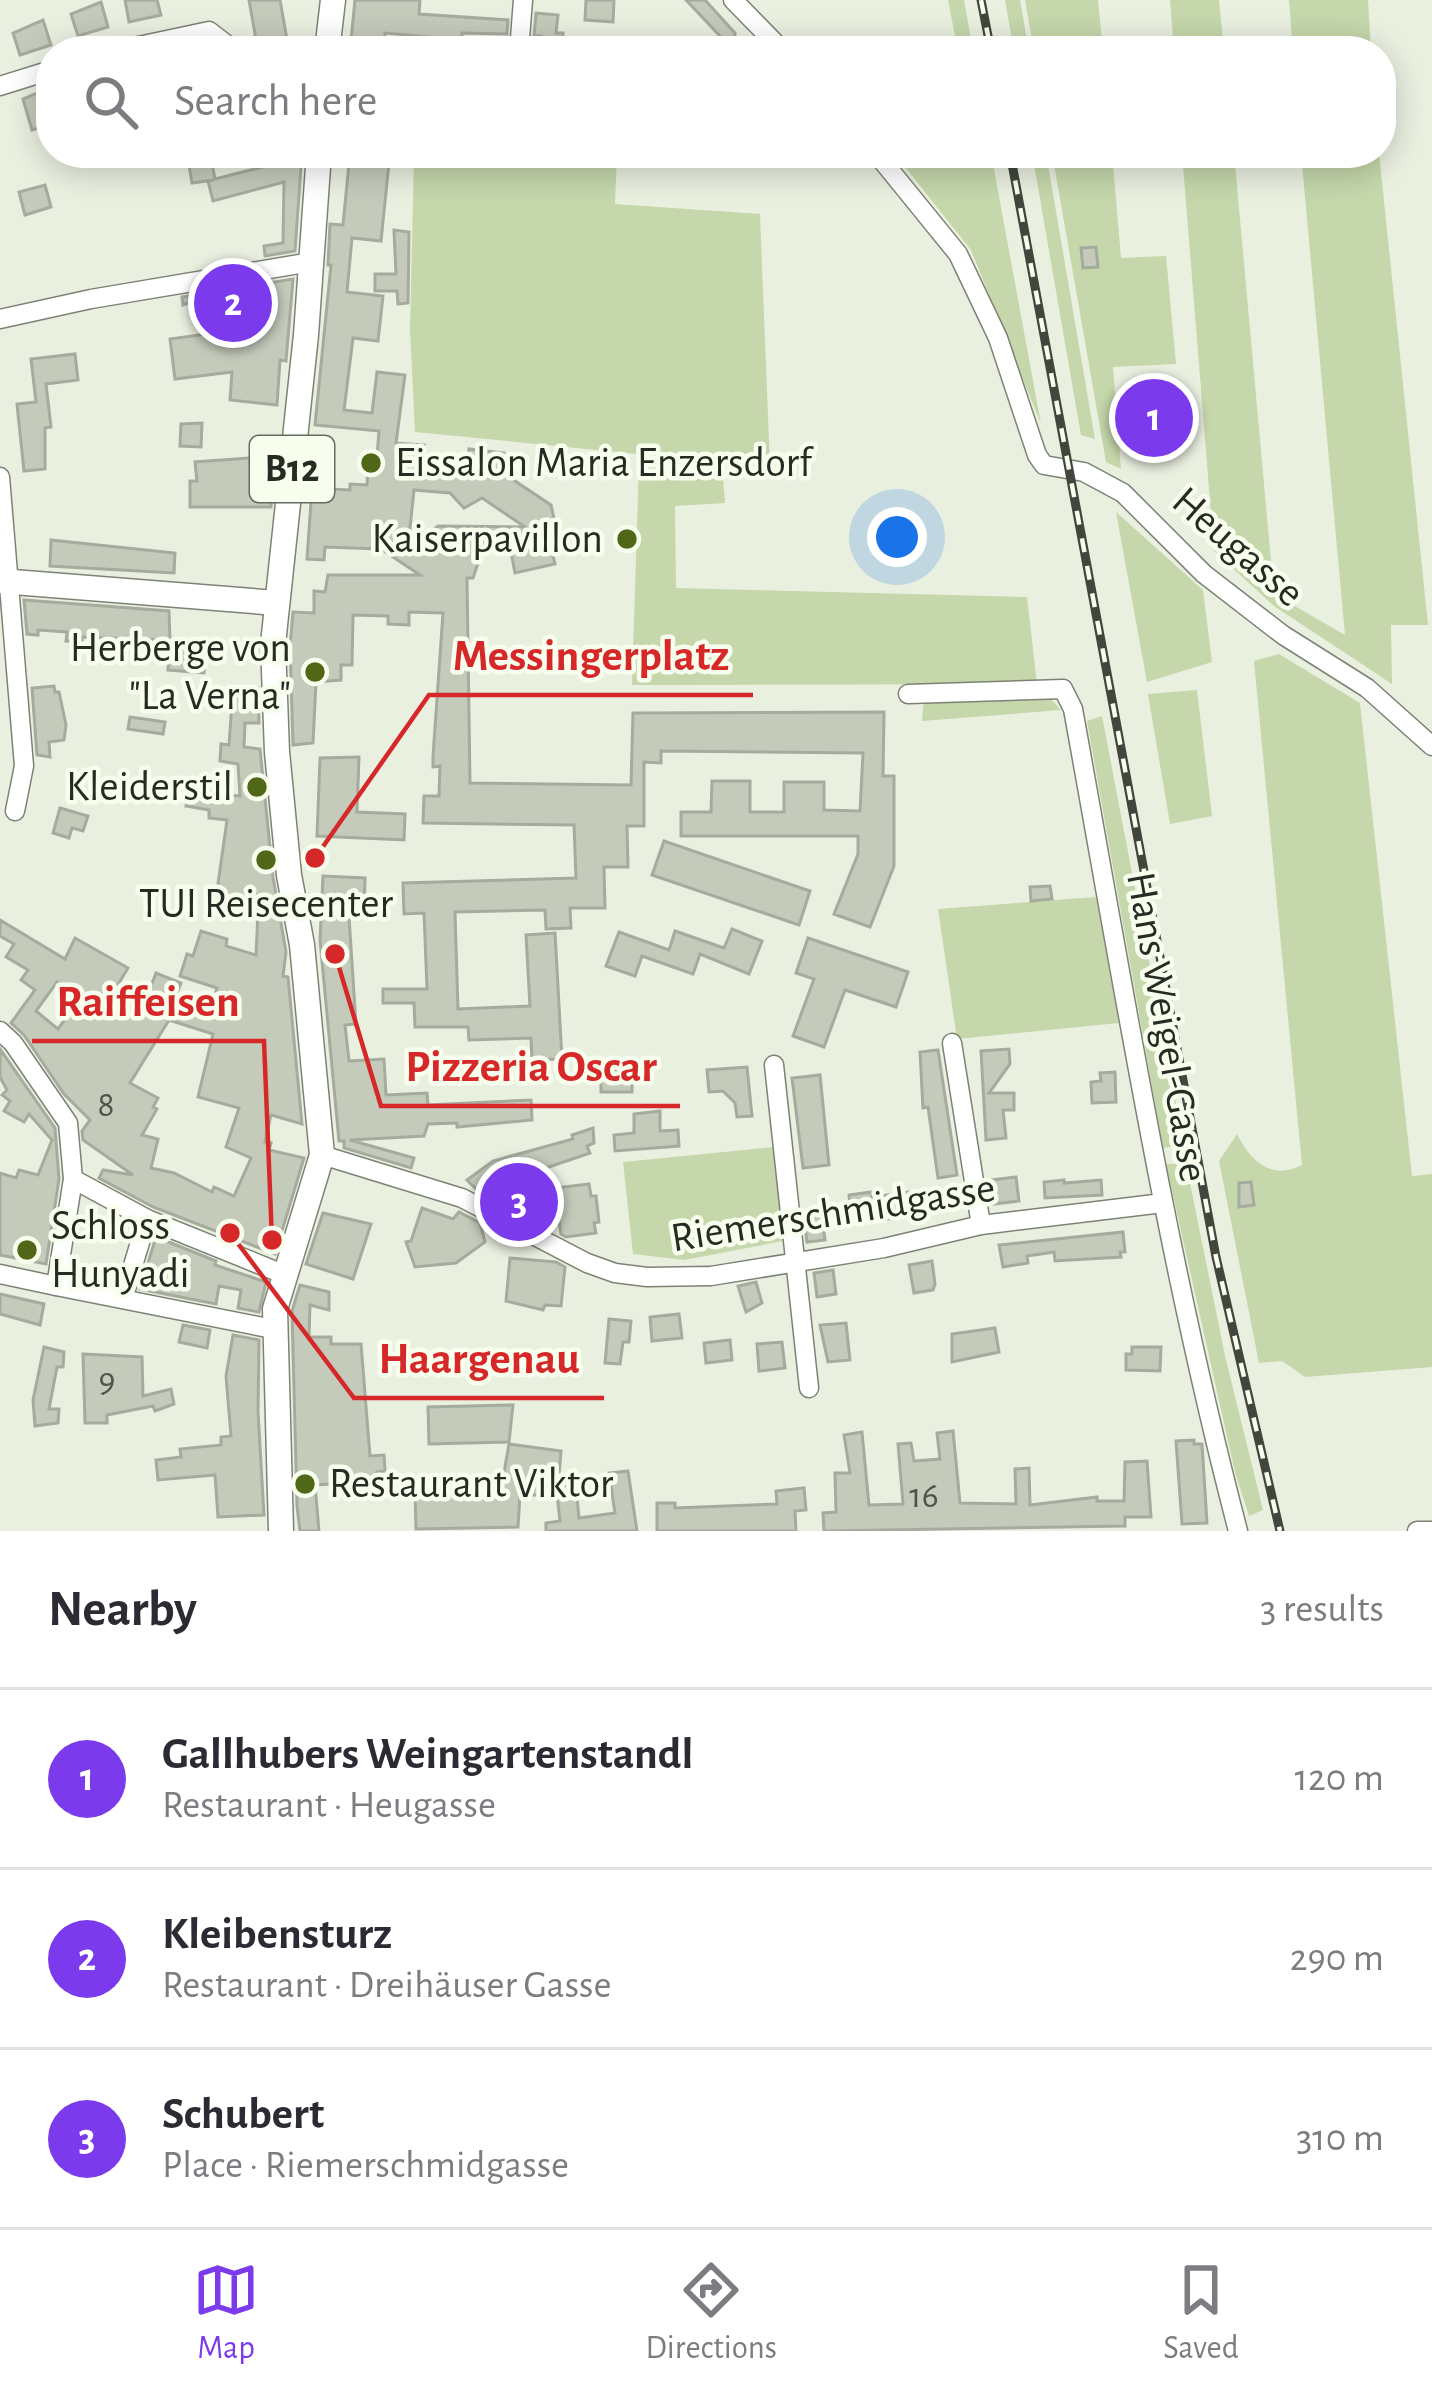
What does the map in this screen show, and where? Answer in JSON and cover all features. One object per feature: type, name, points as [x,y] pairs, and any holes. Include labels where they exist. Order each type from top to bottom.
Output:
[{"type":"main road","points":[[329,36],[333,0]]},
{"type":"main road","name":"B12","points":[[281,1531],[274,1329],[283,1274],[322,1155],[277,752],[273,644],[318,168]]},
{"type":"main road","points":[[5,581],[277,603]]},
{"type":"street","points":[[520,36],[523,0]]},
{"type":"street","points":[[733,0],[768,36]]},
{"type":"street","points":[[186,36],[209,31],[216,36]]},
{"type":"street","points":[[0,86],[36,75]]},
{"type":"street","name":"Heugasse","points":[[888,168],[958,254],[998,338],[1044,465],[1084,472],[1123,493],[1204,574],[1283,635],[1367,688],[1432,746]]},
{"type":"street","points":[[0,319],[91,298],[311,262]]},
{"type":"street","points":[[0,477],[5,581],[24,766],[15,811]]},
{"type":"street","name":"Hans Weigel-Gasse","points":[[908,694],[1063,689],[1069,699],[1163,1203],[1198,1375],[1238,1531]]},
{"type":"street","points":[[0,1031],[14,1043],[68,1123],[74,1179],[56,1286]]},
{"type":"street","points":[[952,1043],[981,1225]]},
{"type":"street","points":[[774,1065],[809,1388]]},
{"type":"street","name":"Riemerschmidgasse","points":[[322,1155],[462,1198],[615,1273],[647,1277],[711,1276],[884,1248],[981,1225],[1163,1203]]},
{"type":"street","points":[[74,1179],[146,1219],[283,1274]]},
{"type":"street","points":[[123,1299],[146,1219]]},
{"type":"street","points":[[0,1274],[274,1329]]},
{"type":"street","points":[[1417,1531],[1432,1531]]},
{"type":"green space","points":[[948,0],[964,0],[970,36],[955,36]]},
{"type":"green space","points":[[1005,0],[1020,0],[1026,36],[1011,36]]},
{"type":"green space","points":[[1025,0],[1098,0],[1102,36],[1031,36]]},
{"type":"green space","points":[[1170,0],[1219,0],[1223,36],[1173,36]]},
{"type":"green space","points":[[1289,0],[1368,0],[1370,36],[1292,36]]},
{"type":"green space","points":[[414,168],[616,168],[615,204],[760,214],[770,467],[415,432],[410,330]]},
{"type":"green space","points":[[906,168],[994,168],[1041,424],[971,250]]},
{"type":"green space","points":[[1035,168],[1049,168],[1095,439],[1081,435]]},
{"type":"green space","points":[[1055,168],[1113,168],[1121,258],[1166,256],[1176,364],[1113,367],[1121,469],[1106,462]]},
{"type":"green space","points":[[1183,168],[1235,168],[1274,594],[1345,635],[1302,168],[1381,168],[1428,625],[1391,625],[1392,684],[1274,606],[1214,551]]},
{"type":"green space","points":[[639,462],[715,472],[723,478],[725,503],[675,506],[676,588],[1027,597],[1037,684],[632,685]]},
{"type":"green space","points":[[1116,512],[1203,590],[1212,662],[1147,682]]},
{"type":"green space","points":[[1279,654],[1360,703],[1412,1176],[1432,1174],[1432,1367],[1305,1377],[1282,1361],[1259,1363],[1219,1161],[1237,1134],[1263,1166],[1281,1171],[1302,1165],[1254,661]]},
{"type":"green space","points":[[1197,690],[1212,816],[1170,824],[1148,694]]},
{"type":"green space","points":[[924,698],[1051,699],[1061,710],[922,721]]},
{"type":"green space","points":[[1102,716],[1184,1145],[1163,1148],[1087,721]]},
{"type":"green space","points":[[1096,897],[1119,1023],[957,1039],[938,909]]},
{"type":"green space","points":[[773,1147],[783,1241],[684,1260],[633,1254],[623,1162]]},
{"type":"green space","points":[[1186,1163],[1225,1356],[1263,1510],[1249,1516],[1166,1164]]},
{"type":"building","points":[[125,0],[157,0],[161,15],[129,22]]},
{"type":"building","points":[[249,0],[280,0],[286,36],[255,36]]},
{"type":"building","points":[[355,0],[420,0],[419,14],[508,20],[507,34],[351,36]]},
{"type":"building","points":[[586,0],[614,0],[613,22],[585,20]]},
{"type":"building","points":[[686,0],[705,0],[735,33],[720,36]]},
{"type":"building","points":[[101,2],[108,27],[78,36],[71,14]]},
{"type":"building","points":[[536,13],[558,15],[556,33],[563,36],[534,36]]},
{"type":"building","points":[[43,20],[48,36],[36,36],[36,50],[20,55],[13,33]]},
{"type":"building","points":[[36,93],[36,129],[32,130],[23,99]]},
{"type":"building","points":[[190,168],[213,168],[215,179],[258,168],[301,168],[295,251],[265,256],[264,246],[283,243],[284,182],[213,201],[208,181],[214,180],[192,183]]},
{"type":"building","points":[[349,168],[388,168],[381,241],[352,238],[347,292],[383,296],[378,341],[353,338],[344,410],[372,413],[377,372],[405,375],[396,443],[424,445],[421,455],[430,467],[466,470],[469,449],[504,453],[503,473],[551,505],[555,523],[549,541],[555,564],[515,573],[510,547],[488,534],[473,578],[467,578],[470,783],[631,785],[633,713],[884,712],[883,776],[894,776],[894,866],[870,927],[834,914],[858,854],[858,836],[681,836],[681,812],[711,812],[712,781],[750,781],[750,812],[784,812],[784,782],[824,782],[824,810],[860,811],[863,753],[661,751],[661,763],[644,762],[644,826],[627,826],[628,867],[604,867],[605,908],[570,908],[571,928],[546,929],[545,910],[455,912],[458,1009],[530,1006],[526,935],[555,933],[562,1059],[532,1060],[531,1038],[469,1040],[468,1027],[415,1027],[414,1003],[383,1003],[383,989],[427,989],[424,913],[404,914],[403,883],[576,878],[574,825],[423,823],[424,796],[439,796],[440,766],[433,767],[433,756],[443,613],[409,612],[409,625],[388,624],[388,616],[353,615],[352,665],[341,665],[341,680],[316,682],[313,743],[293,745],[293,612],[314,613],[314,591],[325,592],[328,575],[420,575],[381,549],[325,547],[324,560],[307,559],[312,488],[350,490],[350,484],[367,485],[369,455],[377,456],[379,431],[315,425],[331,265],[330,224],[343,225]],"holes":[[[414,490],[450,493],[464,508],[482,498],[525,527],[438,526],[408,547]]]},
{"type":"building","points":[[45,185],[51,207],[25,215],[19,192]]},
{"type":"building","points":[[394,230],[409,232],[408,303],[398,304],[397,291],[375,291],[375,274],[396,274]]},
{"type":"building","points":[[1096,247],[1098,267],[1083,268],[1081,248]]},
{"type":"building","points":[[293,279],[277,405],[230,400],[232,372],[175,379],[170,339],[250,328],[251,320],[265,318],[267,293],[183,305],[182,297]]},
{"type":"building","points":[[75,354],[78,380],[46,384],[51,427],[45,428],[45,469],[24,471],[17,404],[36,402],[31,359]]},
{"type":"building","points":[[1166,386],[1171,446],[1143,449],[1137,389]]},
{"type":"building","points":[[202,423],[201,447],[180,446],[181,424]]},
{"type":"building","points":[[276,456],[271,507],[190,507],[190,481],[197,481],[195,462]]},
{"type":"building","points":[[51,540],[175,553],[174,573],[50,566]]},
{"type":"building","points":[[24,600],[169,611],[170,640],[82,637],[82,642],[66,641],[67,632],[27,634]]},
{"type":"building","points":[[169,645],[206,647],[204,673],[168,670]]},
{"type":"building","points":[[54,686],[66,725],[64,740],[49,742],[50,757],[37,755],[32,688]]},
{"type":"building","points":[[233,688],[258,688],[259,723],[245,723],[244,747],[260,749],[302,1124],[271,1115],[265,1142],[271,1143],[269,1150],[304,1158],[275,1254],[153,1207],[99,1178],[103,1170],[133,1175],[83,1140],[82,1131],[90,1120],[64,1094],[11,1023],[35,990],[21,980],[28,970],[6,957],[14,944],[0,936],[0,920],[65,959],[75,938],[128,968],[113,993],[142,1009],[156,973],[181,983],[173,1003],[209,1014],[217,988],[180,976],[201,931],[227,939],[226,946],[256,955],[258,911],[210,905],[217,891],[227,820],[209,818],[209,810],[186,806],[189,787],[240,796],[238,764],[220,761],[221,744],[229,745]],"holes":[[[57,982],[81,997],[58,1029],[36,1011]],[[169,1020],[213,1034],[198,1097],[239,1108],[226,1147],[251,1158],[234,1196],[151,1168],[158,1139],[142,1135],[158,1098],[130,1083]]]},
{"type":"building","points":[[130,717],[165,722],[163,734],[128,729]]},
{"type":"building","points":[[359,757],[357,812],[405,814],[404,840],[317,836],[320,758]]},
{"type":"building","points":[[60,808],[88,816],[83,831],[72,828],[69,838],[53,833]]},
{"type":"building","points":[[664,841],[810,891],[799,925],[652,875]]},
{"type":"building","points":[[323,876],[365,878],[364,917],[349,917],[356,1024],[345,1025],[349,1061],[384,1059],[386,1095],[427,1093],[428,1105],[531,1100],[532,1120],[457,1127],[457,1123],[428,1124],[424,1136],[350,1140],[414,1158],[411,1168],[344,1148],[344,1141],[339,1141],[320,940]]},
{"type":"building","points":[[1050,886],[1052,899],[1031,901],[1030,887]]},
{"type":"building","points":[[732,929],[762,941],[749,974],[700,954],[693,974],[642,956],[635,976],[606,966],[619,932],[669,950],[675,931],[724,948]]},
{"type":"building","points":[[808,938],[908,972],[896,1007],[845,990],[824,1047],[793,1036],[814,979],[796,973]]},
{"type":"building","points":[[0,1049],[55,1128],[59,1179],[46,1264],[0,1255],[0,1173],[16,1178],[19,1170],[38,1175],[52,1140],[29,1114],[24,1122],[4,1111],[10,1101],[2,1095],[7,1090],[0,1077]]},
{"type":"building","points":[[1009,1049],[1010,1064],[989,1093],[1014,1093],[1014,1110],[1003,1110],[1006,1138],[986,1140],[981,1051]]},
{"type":"building","points":[[938,1050],[957,1175],[938,1178],[928,1107],[923,1108],[920,1052]]},
{"type":"building","points":[[747,1067],[752,1116],[737,1117],[735,1103],[723,1091],[709,1092],[707,1070]]},
{"type":"building","points":[[601,1069],[632,1070],[632,1092],[601,1092]]},
{"type":"building","points":[[1115,1072],[1116,1102],[1092,1103],[1091,1082],[1101,1081],[1100,1073]]},
{"type":"building","points":[[820,1075],[829,1165],[803,1168],[792,1078]]},
{"type":"building","points":[[660,1111],[660,1131],[678,1130],[679,1146],[615,1151],[614,1135],[634,1133],[634,1114]]},
{"type":"building","points":[[593,1128],[594,1143],[587,1146],[590,1153],[478,1191],[467,1180],[493,1161],[573,1139],[572,1135]]},
{"type":"building","points":[[1016,1177],[1019,1201],[994,1204],[991,1180]]},
{"type":"building","points":[[1101,1180],[1102,1195],[1045,1198],[1044,1182]]},
{"type":"building","points":[[1251,1182],[1254,1205],[1239,1207],[1239,1183]]},
{"type":"building","points":[[589,1184],[591,1196],[596,1196],[596,1233],[566,1237],[555,1221],[555,1188]]},
{"type":"building","points":[[871,1192],[872,1197],[910,1192],[913,1216],[887,1219],[886,1210],[851,1214],[849,1195]]},
{"type":"building","points":[[422,1208],[453,1219],[459,1212],[480,1223],[485,1242],[456,1263],[415,1267],[406,1242],[411,1241]]},
{"type":"building","points":[[821,1210],[825,1240],[807,1242],[803,1212]]},
{"type":"building","points":[[323,1213],[371,1224],[353,1279],[306,1264]]},
{"type":"building","points":[[1123,1232],[1121,1257],[1055,1261],[1054,1252],[1027,1256],[1028,1263],[1003,1267],[999,1245]]},
{"type":"building","points":[[156,1237],[266,1282],[259,1312],[238,1308],[241,1290],[219,1286],[216,1304],[140,1289]]},
{"type":"building","points":[[510,1258],[565,1267],[561,1306],[545,1305],[543,1310],[506,1301]]},
{"type":"building","points":[[932,1261],[933,1290],[914,1293],[909,1265]]},
{"type":"building","points":[[833,1270],[836,1294],[817,1297],[814,1273]]},
{"type":"building","points":[[756,1282],[762,1303],[746,1312],[738,1286]]},
{"type":"building","points":[[300,1285],[329,1292],[329,1310],[310,1305],[309,1337],[331,1337],[331,1344],[361,1344],[370,1456],[384,1455],[385,1471],[377,1472],[378,1481],[315,1485],[319,1531],[300,1531],[297,1506],[292,1311]]},
{"type":"building","name":"Schloss Hunyadi","points":[[0,1294],[44,1304],[40,1325],[0,1314]]},
{"type":"building","points":[[679,1314],[682,1338],[652,1341],[650,1317]]},
{"type":"building","points":[[609,1319],[631,1321],[620,1364],[605,1363]]},
{"type":"building","points":[[846,1323],[850,1360],[828,1362],[820,1325]]},
{"type":"building","points":[[183,1325],[210,1330],[207,1348],[179,1342]]},
{"type":"building","points":[[995,1328],[999,1352],[952,1362],[952,1334]]},
{"type":"building","points":[[233,1335],[259,1340],[264,1515],[218,1517],[215,1475],[158,1480],[156,1460],[181,1457],[180,1449],[221,1445],[221,1437],[231,1436],[226,1376]]},
{"type":"building","points":[[730,1340],[732,1360],[706,1363],[704,1343]]},
{"type":"building","points":[[782,1342],[785,1368],[759,1371],[757,1344]]},
{"type":"building","points":[[44,1347],[64,1352],[49,1409],[59,1409],[58,1423],[35,1426],[33,1400]]},
{"type":"building","points":[[1132,1347],[1161,1347],[1160,1371],[1126,1370],[1126,1354],[1132,1354]]},
{"type":"building","points":[[83,1354],[142,1357],[143,1396],[171,1389],[174,1404],[155,1411],[153,1406],[107,1415],[107,1423],[85,1423]]},
{"type":"building","points":[[513,1405],[509,1442],[429,1444],[428,1407]]},
{"type":"building","points":[[953,1431],[960,1503],[1016,1504],[1015,1469],[1029,1468],[1030,1505],[1097,1497],[1097,1501],[1124,1501],[1125,1462],[1147,1461],[1151,1517],[1125,1517],[1125,1526],[824,1531],[823,1513],[836,1512],[835,1473],[850,1473],[844,1435],[862,1432],[869,1505],[903,1504],[898,1444],[911,1443],[914,1461],[940,1459],[937,1433]]},
{"type":"building","points":[[1176,1441],[1202,1444],[1207,1523],[1182,1524]]},
{"type":"building","points":[[509,1444],[561,1451],[559,1476],[575,1476],[579,1518],[615,1513],[609,1473],[628,1471],[637,1531],[546,1531],[546,1523],[560,1521],[557,1495],[520,1495],[518,1527],[416,1529],[415,1493],[501,1490]]},
{"type":"building","points":[[804,1488],[806,1510],[795,1511],[796,1531],[657,1531],[657,1503],[675,1503],[675,1508],[777,1504],[776,1491]]},
{"type":"railway","points":[[981,0],[988,36]]},
{"type":"railway","points":[[1013,168],[1216,1257],[1280,1531]]},
{"type":"place","name":"Kleibensturz","points":[[233,303]]},
{"type":"place","name":"Gallhubers Weingartenstandl","points":[[1154,418]]},
{"type":"place","name":"Eissalon Maria Enzersdorf","points":[[371,463]]},
{"type":"place","name":"Kaiserpavillon","points":[[627,539]]},
{"type":"place","name":"Herberge von \"La Verna\"","points":[[315,672]]},
{"type":"place","name":"Kleiderstil","points":[[257,787]]},
{"type":"place","name":"Messingerplatz","points":[[315,858]]},
{"type":"place","name":"TUI Reisecenter","points":[[266,860]]},
{"type":"place","name":"Pizzeria Oscar","points":[[335,954]]},
{"type":"place","name":"Schubert","points":[[519,1202]]},
{"type":"place","name":"Haargenau","points":[[230,1233]]},
{"type":"place","name":"Raiffeisen","points":[[272,1240]]},
{"type":"place","name":"Schloss Hunyadi","points":[[27,1250]]},
{"type":"place","name":"Restaurant Viktor","points":[[305,1484]]}]
